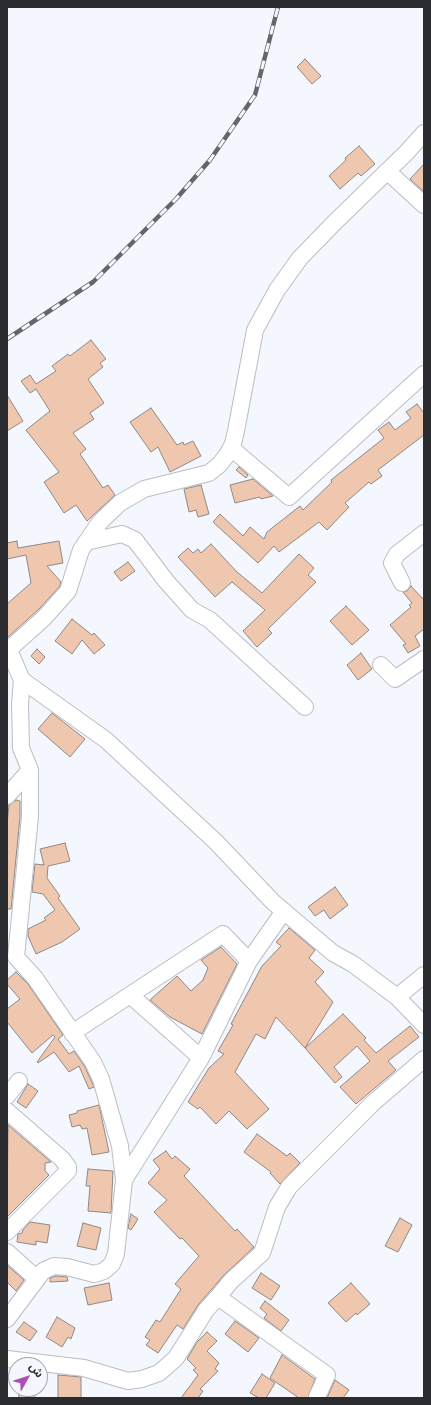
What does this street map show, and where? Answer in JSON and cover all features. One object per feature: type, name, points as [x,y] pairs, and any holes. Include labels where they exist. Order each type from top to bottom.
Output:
[{"type":"street","points":[[424,133],[300,258],[277,290],[255,330],[236,432],[231,448],[219,465],[209,473],[144,489],[120,503],[100,522],[81,550],[68,591],[44,618],[8,651],[22,680],[106,740],[216,842],[273,902],[333,953],[353,964],[397,997],[424,1025]]},
{"type":"street","points":[[387,171],[424,206]]},
{"type":"street","points":[[231,448],[289,497],[424,374]]},
{"type":"street","points":[[402,583],[392,563],[397,554],[424,533]]},
{"type":"street","points":[[86,542],[122,534],[135,540],[166,581],[192,610],[210,620],[305,707]]},
{"type":"street","points":[[381,665],[395,679],[424,659]]},
{"type":"street","points":[[7,1319],[43,1272],[54,1266],[67,1267],[94,1274],[104,1271],[112,1264],[116,1254],[124,1180],[120,1146],[101,1079],[93,1062],[72,1034],[35,978],[11,961],[30,817],[30,770],[21,748],[20,704],[22,680]]},
{"type":"street","points":[[7,796],[30,770]]},
{"type":"street","points":[[124,1180],[201,1058],[249,961],[284,911]]},
{"type":"street","points":[[72,1034],[223,934],[249,961]]},
{"type":"street","points":[[397,997],[424,975]]},
{"type":"street","points":[[130,995],[201,1058]]},
{"type":"street","points":[[7,1359],[84,1368],[128,1381],[142,1379],[159,1373],[176,1358],[206,1310],[218,1296],[231,1281],[262,1253],[277,1207],[289,1187],[373,1103],[424,1059]]},
{"type":"street","points":[[7,1096],[19,1081]]},
{"type":"street","points":[[7,1111],[62,1159],[68,1167],[68,1171],[7,1232]]},
{"type":"street","points":[[7,1252],[37,1279]]},
{"type":"street","points":[[218,1296],[327,1375],[317,1398]]},
{"type":"building","points":[[305,59],[321,76],[312,84],[297,67]]},
{"type":"building","points":[[359,146],[375,164],[361,176],[358,173],[340,189],[329,176],[346,160],[345,158]]},
{"type":"building","points":[[424,164],[424,192],[410,179]]},
{"type":"building","points":[[91,340],[106,359],[100,363],[103,367],[88,379],[104,403],[90,413],[94,419],[73,433],[86,449],[80,454],[103,488],[108,485],[115,495],[87,521],[76,505],[64,513],[44,482],[59,472],[26,430],[50,411],[36,389],[30,393],[21,381],[30,375],[36,384],[56,371],[52,366],[68,354],[70,356]]},
{"type":"building","points":[[7,395],[23,421],[7,431]]},
{"type":"building","points":[[417,404],[424,413],[424,435],[378,470],[382,476],[371,484],[369,482],[345,503],[349,507],[327,530],[319,522],[279,552],[274,546],[258,563],[213,522],[220,514],[243,536],[250,527],[264,539],[267,532],[300,506],[303,510],[332,482],[331,480],[384,438],[378,430],[389,422],[395,430],[411,418],[406,412]]},
{"type":"building","points":[[151,408],[177,445],[183,442],[184,445],[193,441],[201,456],[170,472],[158,447],[151,452],[130,422]]},
{"type":"building","points":[[239,467],[248,475],[246,478],[236,470]]},
{"type":"building","points":[[253,479],[273,496],[261,499],[260,497],[235,503],[230,485]]},
{"type":"building","points":[[201,485],[209,514],[198,517],[196,510],[189,512],[184,489]]},
{"type":"building","points":[[17,541],[18,548],[59,541],[63,563],[47,566],[61,582],[60,586],[39,609],[7,638],[7,604],[31,583],[26,555],[7,559],[7,543]]},
{"type":"building","points":[[211,544],[236,571],[262,593],[299,554],[314,568],[308,575],[316,582],[268,629],[272,633],[257,647],[243,631],[265,610],[232,582],[215,597],[178,557],[188,548],[193,553],[198,549],[201,553]]},
{"type":"building","points":[[128,562],[135,571],[121,581],[114,572]]},
{"type":"building","points":[[411,586],[424,600],[424,629],[415,636],[420,646],[408,653],[403,645],[406,644],[390,625],[411,607],[409,605],[412,603],[403,592],[407,591]]},
{"type":"building","points":[[346,606],[369,630],[352,645],[330,621]]},
{"type":"building","points":[[72,619],[92,635],[94,633],[105,645],[94,654],[82,640],[72,654],[55,641]]},
{"type":"building","points":[[37,649],[45,657],[39,664],[31,656]]},
{"type":"building","points":[[361,653],[372,669],[358,680],[347,665]]},
{"type":"building","points":[[52,713],[85,739],[70,757],[38,729]]},
{"type":"building","points":[[16,800],[20,801],[20,817],[11,909],[7,909],[7,824],[9,805]]},
{"type":"building","points":[[65,843],[70,861],[48,866],[47,878],[60,896],[58,898],[80,929],[62,942],[36,954],[28,936],[28,929],[46,920],[44,918],[55,910],[43,894],[32,892],[35,864],[44,865],[40,849]]},
{"type":"building","points":[[335,887],[348,905],[330,919],[324,910],[315,916],[308,907]]},
{"type":"building","points":[[289,928],[315,950],[309,958],[324,972],[315,982],[333,1002],[305,1048],[276,1017],[265,1039],[256,1034],[235,1072],[269,1109],[247,1129],[229,1111],[216,1124],[200,1107],[198,1109],[188,1102],[209,1068],[224,1054],[218,1051],[233,1025],[231,1024],[262,966],[281,946],[276,942]]},
{"type":"building","points":[[221,947],[237,964],[202,1034],[170,1017],[150,1000],[177,976],[191,991],[203,980],[208,968],[201,960]]},
{"type":"building","points":[[16,972],[28,984],[63,1035],[58,1039],[69,1054],[74,1051],[85,1067],[94,1087],[89,1089],[79,1066],[69,1072],[54,1052],[38,1063],[37,1062],[55,1037],[53,1035],[32,1053],[7,1022],[7,1009],[20,999],[7,984],[7,980]]},
{"type":"building","points":[[343,1014],[366,1038],[364,1040],[376,1053],[410,1026],[419,1037],[388,1061],[396,1070],[356,1104],[340,1087],[370,1061],[357,1046],[334,1067],[342,1077],[335,1083],[305,1048]]},
{"type":"building","points":[[28,1084],[38,1091],[26,1108],[17,1102]]},
{"type":"building","points":[[99,1105],[109,1152],[92,1155],[87,1128],[82,1129],[80,1125],[72,1127],[69,1115],[77,1113],[77,1111]]},
{"type":"building","points":[[8,1125],[51,1162],[45,1163],[45,1171],[49,1175],[7,1217]]},
{"type":"building","points":[[257,1134],[287,1156],[290,1153],[300,1163],[280,1184],[270,1173],[271,1172],[244,1152]]},
{"type":"building","points":[[166,1151],[172,1159],[175,1156],[190,1169],[184,1176],[235,1231],[237,1229],[254,1247],[224,1275],[198,1305],[183,1329],[177,1325],[158,1353],[146,1345],[150,1340],[145,1337],[156,1320],[160,1322],[181,1289],[175,1284],[199,1256],[154,1212],[167,1200],[148,1183],[160,1169],[153,1160]]},
{"type":"building","points":[[88,1169],[113,1171],[111,1213],[88,1211],[90,1186],[86,1186]]},
{"type":"building","points":[[131,1214],[138,1219],[131,1230],[128,1228]]},
{"type":"building","points":[[400,1218],[412,1225],[398,1252],[385,1246]]},
{"type":"building","points":[[30,1222],[50,1225],[47,1243],[36,1241],[36,1245],[17,1242],[18,1234],[22,1233]]},
{"type":"building","points":[[83,1223],[101,1228],[96,1250],[77,1246]]},
{"type":"building","points":[[7,1265],[24,1280],[16,1291],[7,1282]]},
{"type":"building","points":[[261,1273],[280,1286],[271,1300],[252,1288]]},
{"type":"building","points":[[56,1276],[67,1277],[68,1281],[50,1282],[50,1278]]},
{"type":"building","points":[[109,1283],[112,1300],[88,1305],[84,1288]]},
{"type":"building","points":[[351,1283],[370,1304],[346,1322],[328,1303]]},
{"type":"building","points":[[265,1301],[289,1320],[281,1331],[264,1318],[267,1314],[260,1308]]},
{"type":"building","points":[[57,1317],[75,1328],[71,1339],[68,1337],[62,1347],[46,1337]]},
{"type":"building","points":[[235,1321],[259,1338],[248,1352],[225,1334]]},
{"type":"building","points":[[24,1322],[37,1331],[30,1341],[16,1332]]},
{"type":"building","points":[[207,1332],[217,1341],[207,1351],[219,1363],[215,1369],[218,1371],[200,1389],[203,1391],[198,1398],[181,1398],[198,1375],[193,1370],[196,1368],[187,1359],[197,1342]]},
{"type":"building","points":[[282,1355],[315,1379],[308,1398],[299,1398],[270,1378]]},
{"type":"building","points":[[262,1374],[275,1383],[266,1398],[259,1398],[250,1393]]},
{"type":"building","points":[[58,1375],[81,1377],[81,1398],[58,1398]]},
{"type":"building","points":[[335,1380],[349,1390],[343,1398],[327,1398]]},
{"type":"building","points":[[19,1397],[35,1398],[19,1398]]},
{"type":"railway","points":[[7,339],[93,282],[176,199],[210,160],[255,95],[278,7]]}]
